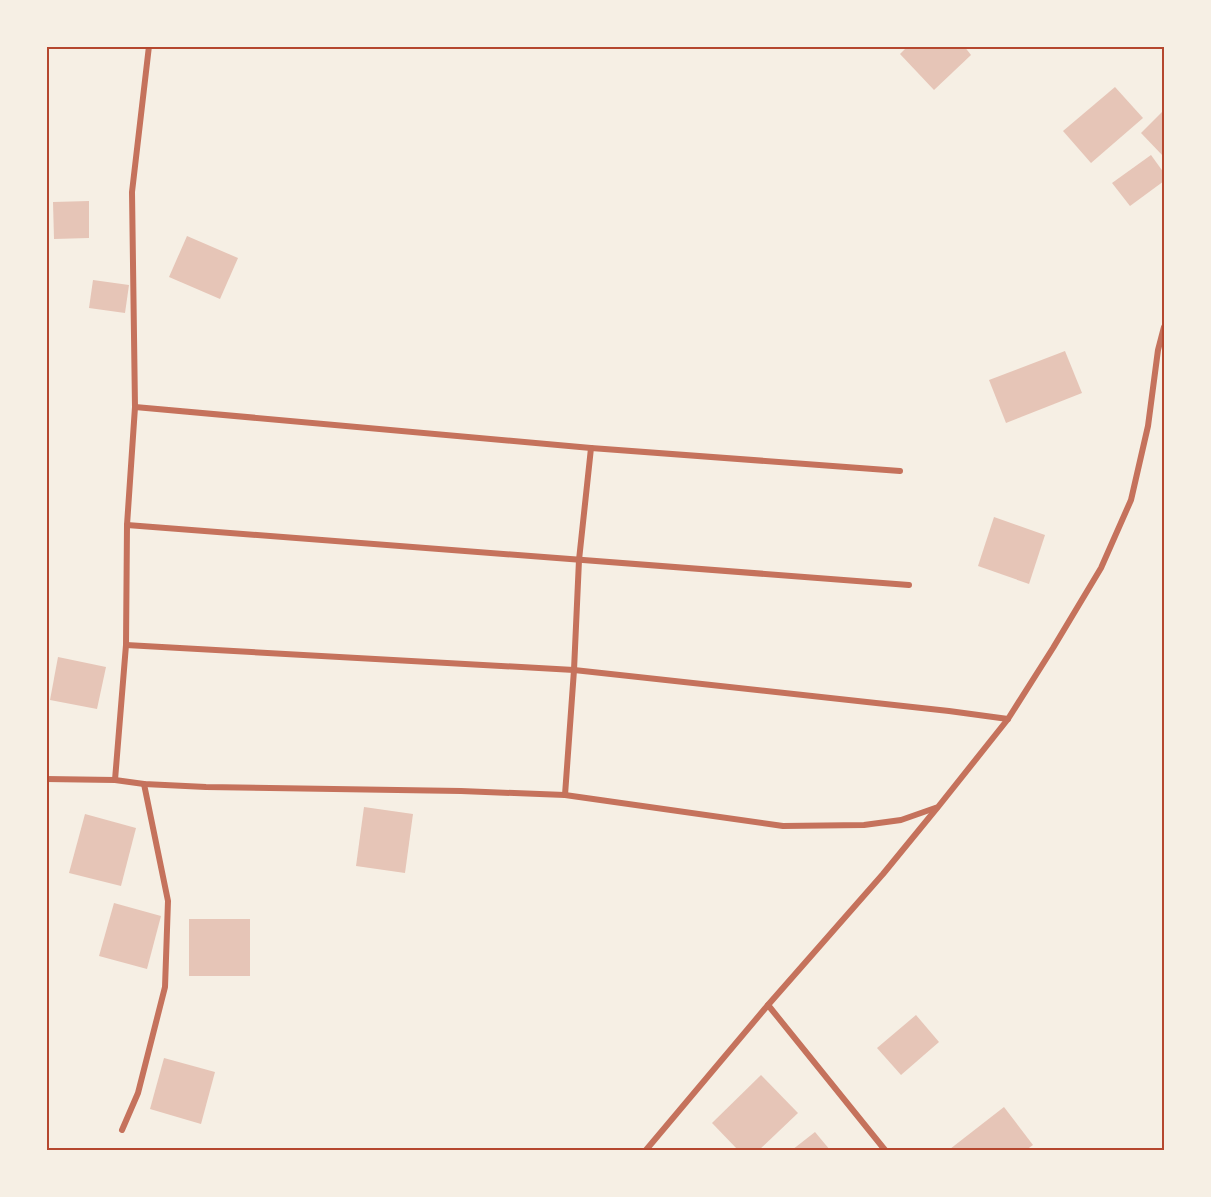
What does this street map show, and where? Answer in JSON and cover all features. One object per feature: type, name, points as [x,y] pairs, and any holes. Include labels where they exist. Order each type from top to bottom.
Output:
[{"type":"street","points":[[115,780],[126,645],[128,525],[135,407],[132,192],[149,46]]},
{"type":"street","points":[[646,1150],[768,1005],[883,874],[1008,719],[1101,568],[1131,500],[1148,426],[1158,350],[1164,327]]},
{"type":"street","points":[[135,407],[591,448],[900,471]]},
{"type":"street","points":[[565,795],[579,560],[591,448]]},
{"type":"street","points":[[128,525],[909,585]]},
{"type":"street","points":[[126,645],[574,670],[1008,719]]},
{"type":"street","points":[[46,779],[115,780],[144,784],[217,787],[565,795],[783,826],[864,825],[901,820],[938,807]]},
{"type":"street","points":[[122,1130],[138,1093],[165,987],[168,901],[144,784]]},
{"type":"street","points":[[768,1005],[885,1150]]},
{"type":"building","points":[[908,46],[964,46],[971,55],[934,90],[900,54]]},
{"type":"building","points":[[1115,87],[1143,118],[1091,163],[1063,131]]},
{"type":"building","points":[[1164,110],[1164,157],[1141,133]]},
{"type":"building","points":[[1151,155],[1164,173],[1164,181],[1130,206],[1112,183]]},
{"type":"building","points":[[89,201],[89,238],[54,239],[53,202]]},
{"type":"building","points":[[187,236],[238,258],[220,299],[169,277]]},
{"type":"building","points":[[93,280],[129,285],[125,313],[89,308]]},
{"type":"building","points":[[1065,351],[1082,393],[1006,423],[989,380]]},
{"type":"building","points":[[994,517],[1045,535],[1029,584],[978,566]]},
{"type":"building","points":[[58,657],[106,667],[97,709],[50,700]]},
{"type":"building","points":[[364,807],[413,814],[405,873],[356,866]]},
{"type":"building","points":[[85,814],[136,828],[121,886],[69,873]]},
{"type":"building","points":[[114,903],[161,916],[147,969],[99,956]]},
{"type":"building","points":[[189,919],[250,919],[250,976],[189,976]]},
{"type":"building","points":[[916,1015],[939,1042],[901,1075],[877,1048]]},
{"type":"building","points":[[164,1058],[215,1072],[201,1124],[150,1109]]},
{"type":"building","points":[[761,1075],[798,1113],[759,1150],[738,1150],[712,1123]]},
{"type":"building","points":[[1004,1107],[1033,1145],[1026,1150],[950,1149]]},
{"type":"building","points":[[815,1132],[830,1150],[792,1150]]}]
